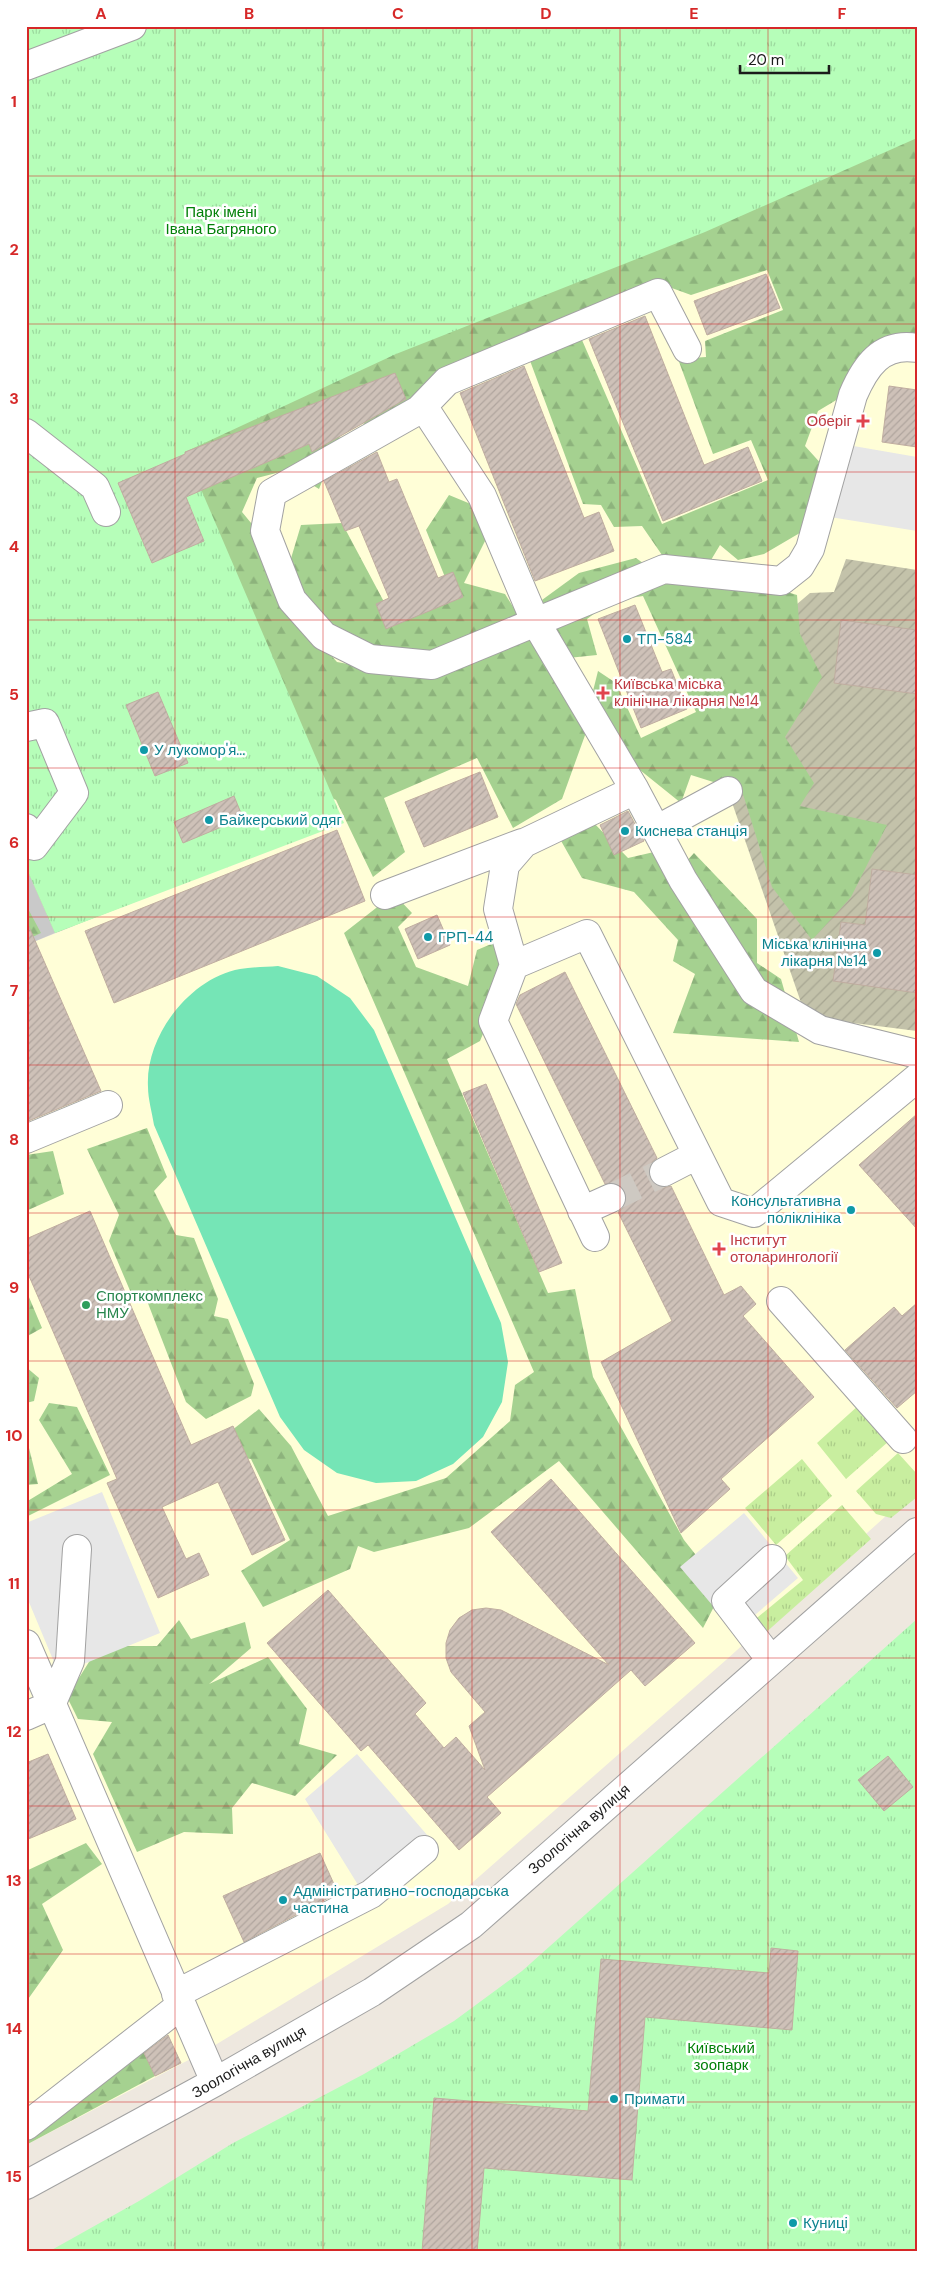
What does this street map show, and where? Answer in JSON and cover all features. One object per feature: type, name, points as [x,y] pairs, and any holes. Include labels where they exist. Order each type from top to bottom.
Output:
[{"type":"street","points":[[26,66],[132,26]]},
{"type":"street","points":[[687,349],[658,293],[447,381],[423,406],[272,493],[264,531],[292,600],[324,636],[370,659],[432,664],[664,568],[780,581],[800,566],[810,549],[853,395],[863,372],[876,358],[890,350],[907,346],[917,348]]},
{"type":"street","points":[[423,406],[482,496],[535,621],[635,790],[683,880],[754,991],[820,1030],[917,1054]]},
{"type":"street","points":[[26,433],[95,487],[106,512]]},
{"type":"street","points":[[26,727],[45,723],[74,793],[34,846],[26,828]]},
{"type":"street","points":[[386,894],[524,843],[635,790]]},
{"type":"street","points":[[656,830],[728,791]]},
{"type":"street","points":[[524,843],[505,865],[498,909],[514,965],[492,1021],[595,1237]]},
{"type":"street","points":[[514,965],[586,934],[721,1202],[754,1213],[917,1078]]},
{"type":"street","points":[[26,1139],[108,1105]]},
{"type":"street","points":[[664,1172],[698,1155]]},
{"type":"street","points":[[582,1211],[612,1198]]},
{"type":"street","points":[[781,1301],[903,1440]]},
{"type":"street","name":"Зоологічна вулиця","points":[[26,2185],[214,2082],[372,1992],[471,1925],[917,1532]]},
{"type":"street","points":[[26,1716],[51,1705],[70,1661],[77,1550]]},
{"type":"street","points":[[771,1660],[726,1601],[772,1559]]},
{"type":"street","points":[[26,1644],[214,2082]]},
{"type":"street","points":[[26,2126],[179,2000],[370,1894],[424,1850]]},
{"type":"shaded area","points":[[917,138],[917,1488],[726,1660],[448,1904],[202,2053],[26,2145],[26,945],[74,926],[185,452]]},
{"type":"shaded area","points":[[842,444],[917,457],[917,531],[830,517]]},
{"type":"shaded area","points":[[846,559],[917,570],[917,1031],[806,1017],[728,791],[741,652],[810,593],[834,592]]},
{"type":"shaded area","points":[[26,867],[55,933],[26,945]]},
{"type":"shaded area","points":[[102,1492],[160,1633],[59,1674],[26,1595],[26,1523]]},
{"type":"shaded area","points":[[744,1513],[798,1578],[735,1632],[680,1567]]},
{"type":"shaded area","points":[[357,1754],[428,1836],[363,1893],[305,1799]]},
{"type":"green space","name":"Парк імені Івана Багряного","points":[[26,26],[917,26],[917,340],[900,337],[862,353],[848,393],[818,411],[805,446],[824,467],[810,527],[764,554],[738,560],[720,545],[711,560],[763,585],[797,595],[800,634],[822,677],[785,737],[814,783],[800,806],[887,825],[851,897],[812,940],[772,887],[742,791],[691,775],[681,803],[635,766],[592,695],[598,671],[616,683],[641,738],[696,712],[643,596],[611,601],[587,619],[597,655],[568,658],[542,600],[579,573],[636,558],[672,584],[662,555],[642,526],[614,527],[601,505],[583,504],[529,358],[561,338],[582,340],[662,524],[768,480],[751,440],[713,454],[678,359],[706,357],[705,341],[783,310],[767,270],[691,295],[658,283],[467,363],[385,437],[349,414],[319,489],[288,470],[257,478],[242,512],[260,534],[308,629],[337,662],[381,670],[339,631],[305,604],[289,565],[301,525],[342,523],[391,615],[449,587],[426,530],[449,495],[478,507],[486,539],[464,583],[505,594],[588,727],[562,799],[513,828],[477,758],[384,798],[405,852],[373,877],[336,800],[311,788],[332,825],[55,933],[26,867]]},
{"type":"green space","name":"Парк імені Івана Багряного","points":[[26,26],[917,26],[917,138],[705,232],[396,354],[185,452],[344,823],[55,933],[26,867]]},
{"type":"green space","points":[[590,819],[628,858],[654,852],[672,877],[694,853],[757,919],[757,963],[781,979],[799,1042],[673,1033],[695,974],[673,961],[678,940],[634,892],[582,878],[560,839]]},
{"type":"green space","points":[[394,894],[412,913],[398,927],[416,967],[468,986],[477,950],[508,937],[510,969],[480,1041],[447,1059],[548,1293],[575,1289],[593,1377],[684,1540],[723,1589],[703,1628],[559,1461],[469,1528],[374,1552],[358,1546],[350,1569],[263,1607],[241,1571],[290,1540],[251,1459],[203,1453],[259,1409],[291,1446],[328,1516],[446,1478],[510,1421],[515,1385],[534,1372],[344,933]]},
{"type":"green space","points":[[26,905],[41,933],[26,940]]},
{"type":"green space","points":[[278,966],[317,976],[350,998],[374,1030],[501,1323],[508,1362],[502,1402],[483,1437],[453,1464],[416,1481],[376,1483],[337,1473],[304,1450],[280,1417],[154,1125],[148,1092],[149,1068],[154,1048],[174,1012],[204,984],[222,975],[240,969]]},
{"type":"green space","points":[[147,1128],[167,1177],[154,1191],[176,1235],[194,1238],[218,1299],[214,1316],[228,1319],[254,1384],[251,1396],[206,1419],[186,1402],[144,1293],[131,1293],[109,1241],[119,1215],[87,1149]]},
{"type":"green space","points":[[53,1151],[64,1194],[26,1211],[26,1155]]},
{"type":"green space","points":[[26,1290],[42,1328],[26,1337]]},
{"type":"green space","points":[[26,1367],[39,1378],[34,1401],[26,1403]]},
{"type":"green space","points":[[49,1403],[77,1407],[110,1475],[26,1517],[26,1502],[72,1474],[39,1420]]},
{"type":"green space","points":[[859,1405],[889,1441],[846,1479],[817,1443]]},
{"type":"green space","points":[[26,1436],[38,1484],[26,1485]]},
{"type":"green space","points":[[898,1453],[917,1474],[917,1497],[891,1518],[876,1514],[856,1491]]},
{"type":"green space","points":[[802,1459],[832,1496],[776,1545],[745,1508]]},
{"type":"green space","points":[[842,1505],[871,1539],[763,1635],[752,1622],[803,1580],[785,1556]]},
{"type":"green space","name":"Київський зоопарк","points":[[917,1619],[917,2252],[48,2252],[139,2201],[233,2143],[364,2074],[454,2021],[522,1971]]},
{"type":"green space","points":[[179,1620],[191,1639],[245,1622],[251,1648],[209,1684],[268,1657],[307,1709],[299,1744],[337,1755],[295,1796],[252,1783],[232,1808],[233,1834],[184,1832],[137,1852],[93,1754],[112,1722],[78,1719],[67,1697],[99,1646],[157,1646]]},
{"type":"green space","points":[[86,1843],[102,1864],[42,1904],[63,1950],[26,2002],[26,1871]]},
{"type":"green space","points":[[141,2047],[155,2076],[26,2145],[26,2112]]},
{"type":"building","points":[[766,274],[780,308],[707,335],[694,301]]},
{"type":"building","points":[[645,316],[704,465],[748,447],[762,481],[663,521],[589,339]]},
{"type":"building","points":[[524,366],[584,518],[599,512],[614,551],[535,581],[460,393]]},
{"type":"building","points":[[395,373],[406,399],[312,452],[309,444],[186,497],[204,541],[152,563],[118,483],[185,454],[185,452]]},
{"type":"building","points":[[889,386],[917,390],[917,447],[882,442]]},
{"type":"building","points":[[377,452],[389,482],[397,479],[438,578],[453,572],[463,597],[386,629],[376,604],[389,598],[359,526],[345,531],[324,481]]},
{"type":"building","points":[[635,605],[662,672],[671,669],[687,709],[641,728],[598,619]]},
{"type":"building","points":[[841,620],[917,630],[917,694],[834,683]]},
{"type":"building","points":[[158,692],[188,763],[155,776],[126,705]]},
{"type":"building","points":[[480,772],[498,817],[424,847],[405,802]]},
{"type":"building","name":"Байкерський одяг","points":[[234,796],[243,818],[183,843],[174,822]]},
{"type":"building","name":"Киснева станція","points":[[628,811],[644,841],[614,855],[600,825]]},
{"type":"building","points":[[337,830],[365,901],[114,1003],[85,931]]},
{"type":"building","name":"Міська клінічна лікарня №14","points":[[872,869],[917,875],[917,993],[833,981],[841,922],[865,925]]},
{"type":"building","name":"ГРП-44","points":[[437,915],[450,945],[418,959],[405,929]]},
{"type":"building","points":[[26,920],[101,1091],[26,1122]]},
{"type":"building","points":[[565,972],[657,1158],[651,1163],[648,1171],[650,1180],[663,1188],[671,1186],[724,1295],[741,1286],[756,1304],[743,1316],[814,1397],[721,1479],[730,1489],[681,1533],[601,1362],[672,1321],[618,1212],[624,1207],[626,1200],[625,1191],[620,1185],[613,1183],[605,1184],[516,1004],[520,995]]},
{"type":"building","points":[[486,1084],[562,1263],[539,1272],[463,1093]]},
{"type":"building","points":[[917,1114],[917,1229],[859,1165]]},
{"type":"building","points":[[90,1211],[191,1445],[233,1426],[285,1540],[252,1555],[218,1482],[162,1507],[186,1559],[199,1553],[209,1575],[158,1598],[107,1483],[117,1479],[26,1269],[26,1239]]},
{"type":"building","points":[[917,1303],[917,1391],[897,1408],[845,1350],[894,1307],[902,1316]]},
{"type":"building","points":[[551,1479],[695,1643],[645,1686],[631,1670],[487,1797],[501,1813],[459,1850],[368,1745],[361,1751],[267,1643],[328,1590],[426,1703],[415,1714],[444,1748],[456,1737],[485,1770],[469,1726],[485,1712],[451,1672],[446,1658],[446,1643],[450,1630],[459,1618],[472,1610],[486,1608],[501,1610],[609,1665],[491,1532]]},
{"type":"building","points":[[48,1754],[76,1819],[26,1840],[26,1763]]},
{"type":"building","points":[[888,1756],[913,1787],[884,1811],[858,1780]]},
{"type":"building","name":"Адміністративно-господарська частина","points":[[320,1853],[338,1893],[244,1942],[223,1896]]},
{"type":"building","name":"Примати","points":[[771,1948],[798,1951],[792,2030],[645,2017],[632,2180],[484,2168],[477,2252],[422,2252],[434,2098],[588,2111],[601,1959],[769,1973]]},
{"type":"building","points":[[168,2035],[181,2063],[155,2076],[144,2053]]},
{"type":"tunnel","points":[[611,1198],[664,1172]]},
{"type":"place","name":"Оберіг","points":[[863,421]]},
{"type":"place","name":"ТП-584","points":[[627,639]]},
{"type":"place","name":"Київська міська клінічна лікарня №14","points":[[603,693]]},
{"type":"place","name":"У лукомор'я...","points":[[144,750]]},
{"type":"place","name":"Байкерський одяг","points":[[209,820]]},
{"type":"place","name":"Киснева станція","points":[[625,831]]},
{"type":"place","name":"ГРП-44","points":[[428,937]]},
{"type":"place","name":"Міська клінічна лікарня №14","points":[[877,953]]},
{"type":"place","name":"Консультативна поліклініка","points":[[851,1210]]},
{"type":"place","name":"Інститут отоларингології","points":[[719,1249]]},
{"type":"place","name":"Спорткомплекс НМУ","points":[[86,1305]]},
{"type":"place","name":"Адміністративно-господарська частина","points":[[283,1900]]},
{"type":"place","name":"Примати","points":[[614,2099]]},
{"type":"place","name":"Куниці","points":[[793,2223]]}]
